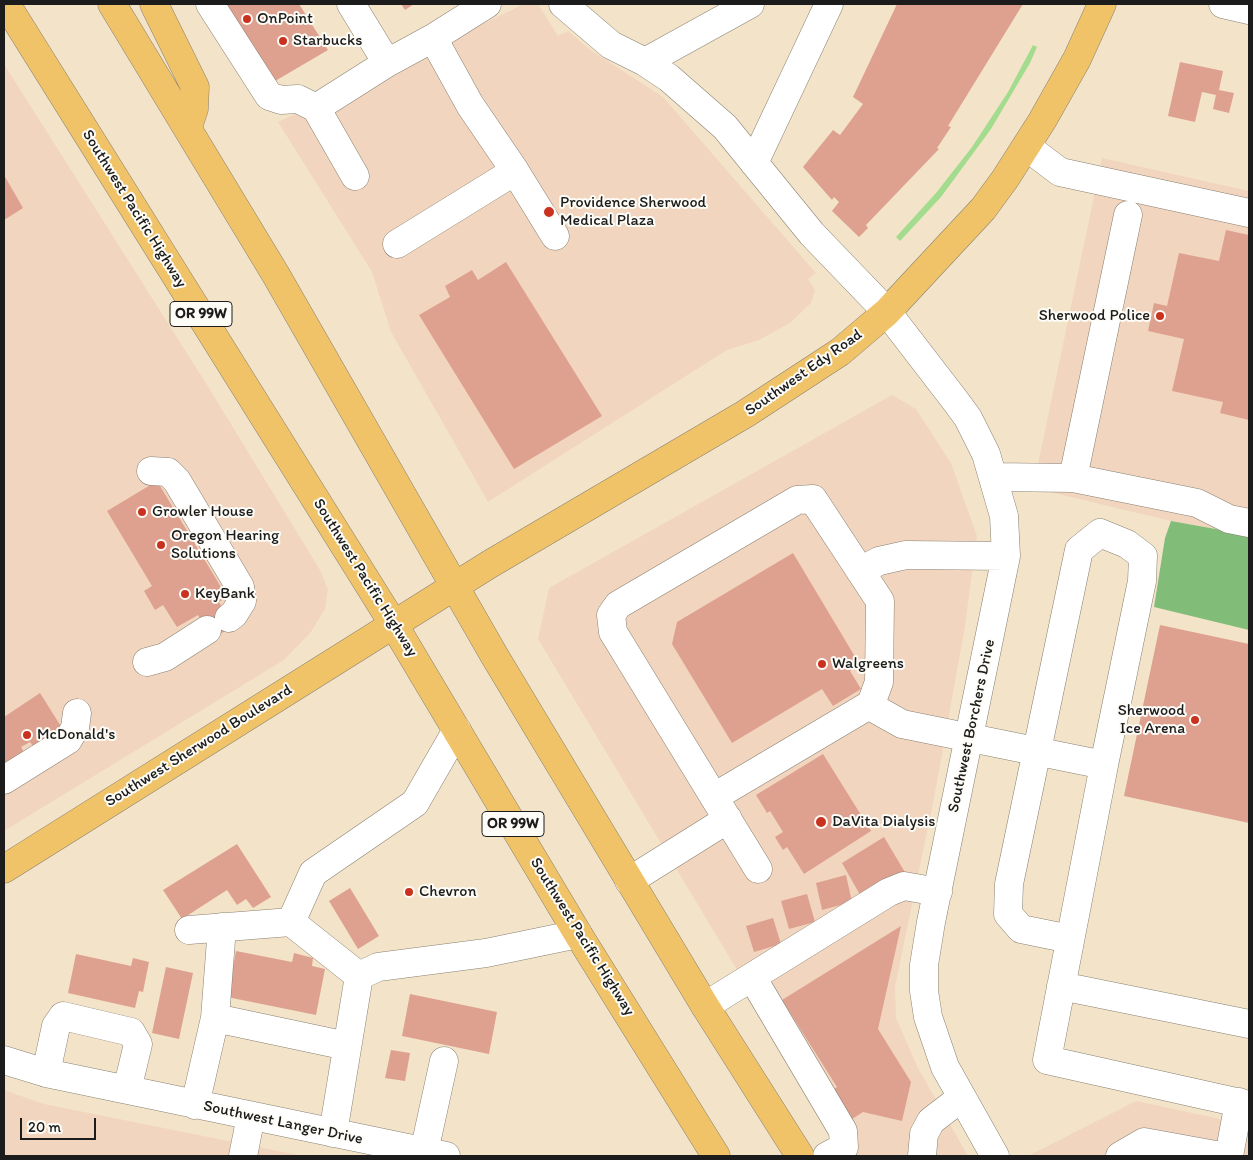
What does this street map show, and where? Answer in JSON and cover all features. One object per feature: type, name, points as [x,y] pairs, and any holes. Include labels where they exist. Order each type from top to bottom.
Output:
[{"type":"main road","name":"Southwest Pacific Highway","points":[[6,4],[394,625],[578,934],[716,1156]]},
{"type":"main road","points":[[112,4],[276,275],[454,587],[629,881],[800,1156]]},
{"type":"main road","points":[[154,4],[195,87],[194,109],[188,127]]},
{"type":"main road","name":"Southwest Edy Road","points":[[394,625],[454,587],[782,391],[840,352],[887,312],[978,215],[1027,147],[1077,59],[1102,4]]},
{"type":"main road","name":"Southwest Sherwood Boulevard","points":[[4,869],[394,625]]},
{"type":"street","points":[[210,4],[269,96],[281,100],[298,99],[316,108],[355,176]]},
{"type":"street","points":[[351,4],[387,63]]},
{"type":"street","points":[[316,108],[387,63],[433,38],[487,4]]},
{"type":"street","name":"Southwest Borchers Drive","points":[[562,4],[611,45],[645,62],[679,86],[725,127],[812,234],[887,312],[968,418],[986,454],[1004,516],[1006,556],[924,965],[924,991],[928,1017],[937,1048],[961,1098],[995,1156]]},
{"type":"street","points":[[645,62],[750,4]]},
{"type":"street","points":[[1223,4],[1249,10]]},
{"type":"street","points":[[754,163],[823,8]]},
{"type":"street","points":[[433,38],[470,105],[515,171],[555,236]]},
{"type":"street","points":[[1027,147],[1060,172],[1249,213]]},
{"type":"street","points":[[397,244],[515,171]]},
{"type":"street","points":[[1073,478],[1128,215]]},
{"type":"street","points":[[147,662],[165,657],[234,614],[242,602],[240,587],[177,481],[168,472],[151,470]]},
{"type":"street","points":[[993,477],[1073,478],[1197,504],[1229,519],[1249,523]]},
{"type":"street","points":[[629,881],[721,808],[871,704],[879,682],[880,601],[813,499],[797,500],[618,605],[611,615],[613,632],[721,808],[758,869]]},
{"type":"street","points":[[1070,939],[1021,929],[1008,914],[1009,884],[1079,550],[1100,533],[1127,544],[1143,556],[1142,581],[1047,1060],[1244,1104],[1229,1156]]},
{"type":"street","points":[[860,571],[879,561],[906,555],[1006,556]]},
{"type":"street","points":[[871,704],[877,710],[902,724],[1104,765]]},
{"type":"street","points":[[4,780],[68,740],[75,728],[76,713]]},
{"type":"street","points":[[291,922],[313,873],[415,803],[457,730]]},
{"type":"street","points":[[705,1006],[889,892],[904,886],[938,892]]},
{"type":"street","points":[[189,930],[291,922],[359,976]]},
{"type":"street","points":[[196,1105],[215,1018],[222,928]]},
{"type":"street","points":[[359,976],[378,967],[486,953],[578,934]]},
{"type":"street","points":[[333,1133],[359,976]]},
{"type":"street","points":[[752,976],[843,1131],[844,1146],[828,1156]]},
{"type":"street","points":[[1061,986],[1249,1024]]},
{"type":"street","points":[[46,1072],[56,1026],[62,1016],[132,1032],[138,1044],[128,1090]]},
{"type":"street","points":[[215,1018],[348,1046]]},
{"type":"street","points":[[435,1154],[444,1061]]},
{"type":"street","name":"Southwest Langer Drive","points":[[5,1065],[435,1154]]},
{"type":"street","points":[[922,1156],[924,1134],[931,1121],[961,1098]]},
{"type":"street","points":[[243,1156],[252,1116]]},
{"type":"street","points":[[1120,1156],[1144,1142],[1221,1156]]},
{"type":"shaded area","name":"Providence Sherwood Medical Plaza","points":[[524,4],[538,4],[558,36],[568,31],[589,49],[663,97],[816,273],[808,279],[815,290],[811,303],[790,323],[759,340],[727,350],[488,502],[391,332],[372,272],[278,122]]},
{"type":"shaded area","points":[[4,64],[209,388],[320,570],[328,589],[325,609],[311,632],[284,660],[4,831]]},
{"type":"shaded area","name":"Sherwood Police","points":[[1102,158],[1249,191],[1249,535],[1171,521],[1033,488]]},
{"type":"shaded area","points":[[892,395],[916,409],[951,463],[977,536],[965,626],[935,793],[895,987],[896,1018],[918,1068],[968,1156],[849,1156],[538,639],[549,588]]},
{"type":"shaded area","points":[[4,1090],[44,1104],[303,1156],[4,1156]]},
{"type":"shaded area","points":[[1136,1101],[1249,1125],[1249,1156],[1028,1156]]},
{"type":"green space","points":[[1033,45],[1037,47],[1030,63],[991,129],[941,197],[900,241],[896,237],[936,193],[972,147],[1008,92]]},
{"type":"green space","points":[[1171,521],[1249,535],[1249,630],[1154,607],[1165,538]]},
{"type":"building","name":"Starbucks","points":[[222,4],[299,4],[328,50],[270,84]]},
{"type":"building","points":[[401,4],[414,4],[405,10]]},
{"type":"building","points":[[897,4],[1023,4],[948,126],[951,127],[937,148],[939,149],[866,225],[868,228],[859,237],[832,211],[839,202],[834,197],[832,200],[803,167],[833,130],[840,135],[863,104],[853,97]]},
{"type":"building","points":[[1180,62],[1223,71],[1219,90],[1234,93],[1229,113],[1213,109],[1216,95],[1202,92],[1195,122],[1168,116]]},
{"type":"building","points":[[4,175],[23,208],[4,220]]},
{"type":"building","points":[[1226,230],[1249,235],[1249,420],[1220,413],[1223,402],[1172,391],[1184,339],[1148,331],[1154,303],[1167,306],[1179,253],[1219,261]]},
{"type":"building","points":[[506,262],[602,416],[514,469],[419,315],[450,297],[445,286],[472,270],[478,280]]},
{"type":"building","points":[[157,481],[227,597],[219,602],[233,626],[212,639],[198,615],[177,627],[163,605],[155,610],[144,591],[152,586],[107,511]]},
{"type":"building","name":"Walgreens","points":[[793,553],[860,665],[850,671],[861,689],[833,706],[822,689],[732,743],[672,644],[677,622]]},
{"type":"building","name":"Sherwood Ice Arena","points":[[1160,625],[1249,644],[1249,823],[1124,796]]},
{"type":"building","name":"McDonald's","points":[[40,693],[62,728],[33,746],[30,742],[21,747],[24,752],[4,771],[4,717]]},
{"type":"building","name":"DaVita Dialysis","points":[[823,754],[871,831],[804,874],[787,847],[783,850],[775,837],[783,832],[770,811],[767,813],[756,795]]},
{"type":"building","points":[[884,837],[906,874],[863,900],[842,863]]},
{"type":"building","points":[[237,844],[271,897],[253,908],[246,899],[237,905],[227,890],[182,919],[163,890]]},
{"type":"building","points":[[846,875],[852,902],[822,910],[816,883]]},
{"type":"building","points":[[350,888],[379,936],[358,949],[329,901]]},
{"type":"building","points":[[807,894],[815,922],[789,929],[781,901]]},
{"type":"building","points":[[773,918],[781,944],[754,952],[746,926]]},
{"type":"building","points":[[901,926],[878,1029],[911,1082],[902,1121],[863,1112],[849,1121],[830,1092],[837,1087],[782,1000]]},
{"type":"building","points":[[236,951],[292,962],[294,953],[313,958],[312,966],[325,969],[316,1015],[227,997]]},
{"type":"building","points":[[76,954],[131,966],[133,958],[149,962],[143,992],[139,991],[135,1008],[68,993]]},
{"type":"building","points":[[166,967],[193,973],[179,1039],[152,1033]]},
{"type":"building","points":[[410,994],[497,1012],[489,1054],[402,1036]]},
{"type":"building","points":[[391,1050],[410,1053],[405,1081],[385,1078]]},
{"type":"place","name":"OnPoint","points":[[247,19]]},
{"type":"place","name":"Starbucks","points":[[283,41]]},
{"type":"place","name":"Providence Sherwood Medical Plaza","points":[[549,212]]},
{"type":"place","name":"Sherwood Police","points":[[1160,316]]},
{"type":"place","name":"Growler House","points":[[142,512]]},
{"type":"place","name":"Oregon Hearing Solutions","points":[[161,545]]},
{"type":"place","name":"KeyBank","points":[[185,594]]},
{"type":"place","name":"Walgreens","points":[[822,664]]},
{"type":"place","name":"Sherwood Ice Arena","points":[[1195,720]]},
{"type":"place","name":"McDonald's","points":[[27,735]]},
{"type":"place","name":"DaVita Dialysis","points":[[821,822]]},
{"type":"place","name":"Chevron","points":[[409,892]]}]
